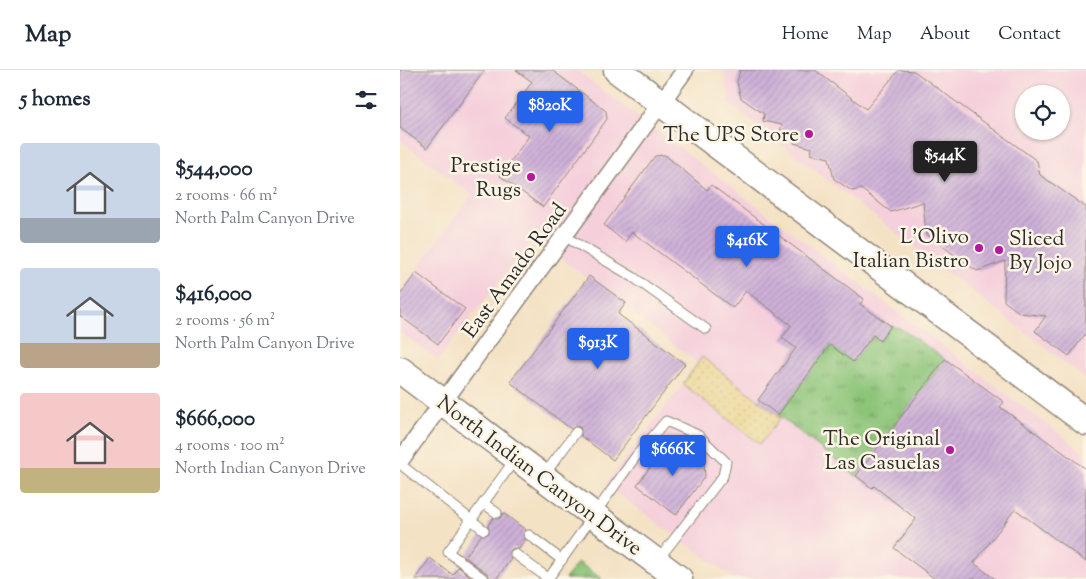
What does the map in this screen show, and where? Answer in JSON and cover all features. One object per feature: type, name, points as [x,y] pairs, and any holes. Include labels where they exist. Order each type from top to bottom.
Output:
[{"type":"main road","points":[[617,70],[1086,422]]},
{"type":"main road","name":"North Indian Canyon Drive","points":[[400,370],[679,579]]},
{"type":"street","name":"East Amado Road","points":[[400,462],[685,70]]},
{"type":"lane","points":[[564,236],[632,277],[706,329]]},
{"type":"lane","points":[[515,554],[549,579],[636,456],[666,421],[698,436],[726,462],[722,476],[656,562]]},
{"type":"lane","points":[[542,477],[576,432]]},
{"type":"lane","points":[[484,579],[448,552],[516,458]]},
{"type":"lane","points":[[400,462],[484,530]]},
{"type":"lane","points":[[483,503],[497,513]]},
{"type":"lane","points":[[529,535],[562,560]]},
{"type":"shaded area","points":[[400,70],[576,70],[1086,454],[1086,579],[735,579],[605,485],[699,364],[534,237],[438,360],[400,332],[400,291],[472,195],[400,140]]},
{"type":"shaded area","points":[[724,70],[1086,70],[1086,379],[729,104]]},
{"type":"green space","points":[[891,326],[900,328],[945,359],[856,476],[778,415],[830,345],[853,361],[873,335],[880,341]]},
{"type":"green space","points":[[578,562],[602,579],[565,579]]},
{"type":"sand","points":[[702,357],[780,418],[760,444],[683,384]]},
{"type":"building","points":[[400,70],[485,70],[427,148],[400,128]]},
{"type":"building","points":[[516,70],[552,70],[606,111],[607,119],[543,207],[500,176],[529,136],[505,118],[532,82]]},
{"type":"building","points":[[740,70],[815,70],[866,109],[899,70],[914,71],[1037,161],[1040,175],[1086,207],[1086,333],[1069,356],[1035,331],[1046,316],[1020,313],[1004,301],[1005,261],[977,271],[926,234],[923,202],[891,212],[861,189],[852,191],[834,179],[829,158],[811,154],[812,148],[794,143],[796,135],[780,132],[782,125],[763,121],[764,114],[741,98],[737,82]]},
{"type":"building","points":[[665,155],[707,190],[711,185],[864,299],[860,304],[891,326],[880,341],[873,335],[853,362],[830,345],[778,415],[758,400],[796,348],[782,338],[791,325],[746,291],[733,308],[632,232],[625,242],[604,225],[655,156]]},
{"type":"building","points":[[416,273],[465,309],[438,344],[400,316],[400,295]]},
{"type":"building","points":[[589,276],[626,303],[618,314],[685,364],[613,460],[581,436],[580,427],[576,426],[571,429],[510,382]]},
{"type":"building","points":[[945,359],[1004,402],[1000,407],[1086,469],[1086,562],[1015,509],[974,563],[995,579],[935,579],[894,548],[916,519],[874,486],[872,488],[856,476]]},
{"type":"building","points":[[676,443],[704,464],[705,476],[676,515],[637,485],[665,447]]},
{"type":"building","points":[[503,513],[526,530],[523,535],[525,540],[519,549],[513,548],[510,551],[511,559],[496,579],[490,579],[488,574],[465,557],[481,535],[489,533],[488,525],[493,518],[500,518]]},
{"type":"building","points":[[430,558],[453,575],[458,567],[474,579],[415,579]]},
{"type":"place","name":"The UPS Store","points":[[809,134]]},
{"type":"place","name":"Prestige Rugs","points":[[531,177]]},
{"type":"place","name":"L'Olivo Italian Bistro","points":[[979,248]]},
{"type":"place","name":"Sliced By Jojo","points":[[999,250]]},
{"type":"place","name":"The Original Las Casuelas","points":[[950,450]]}]
